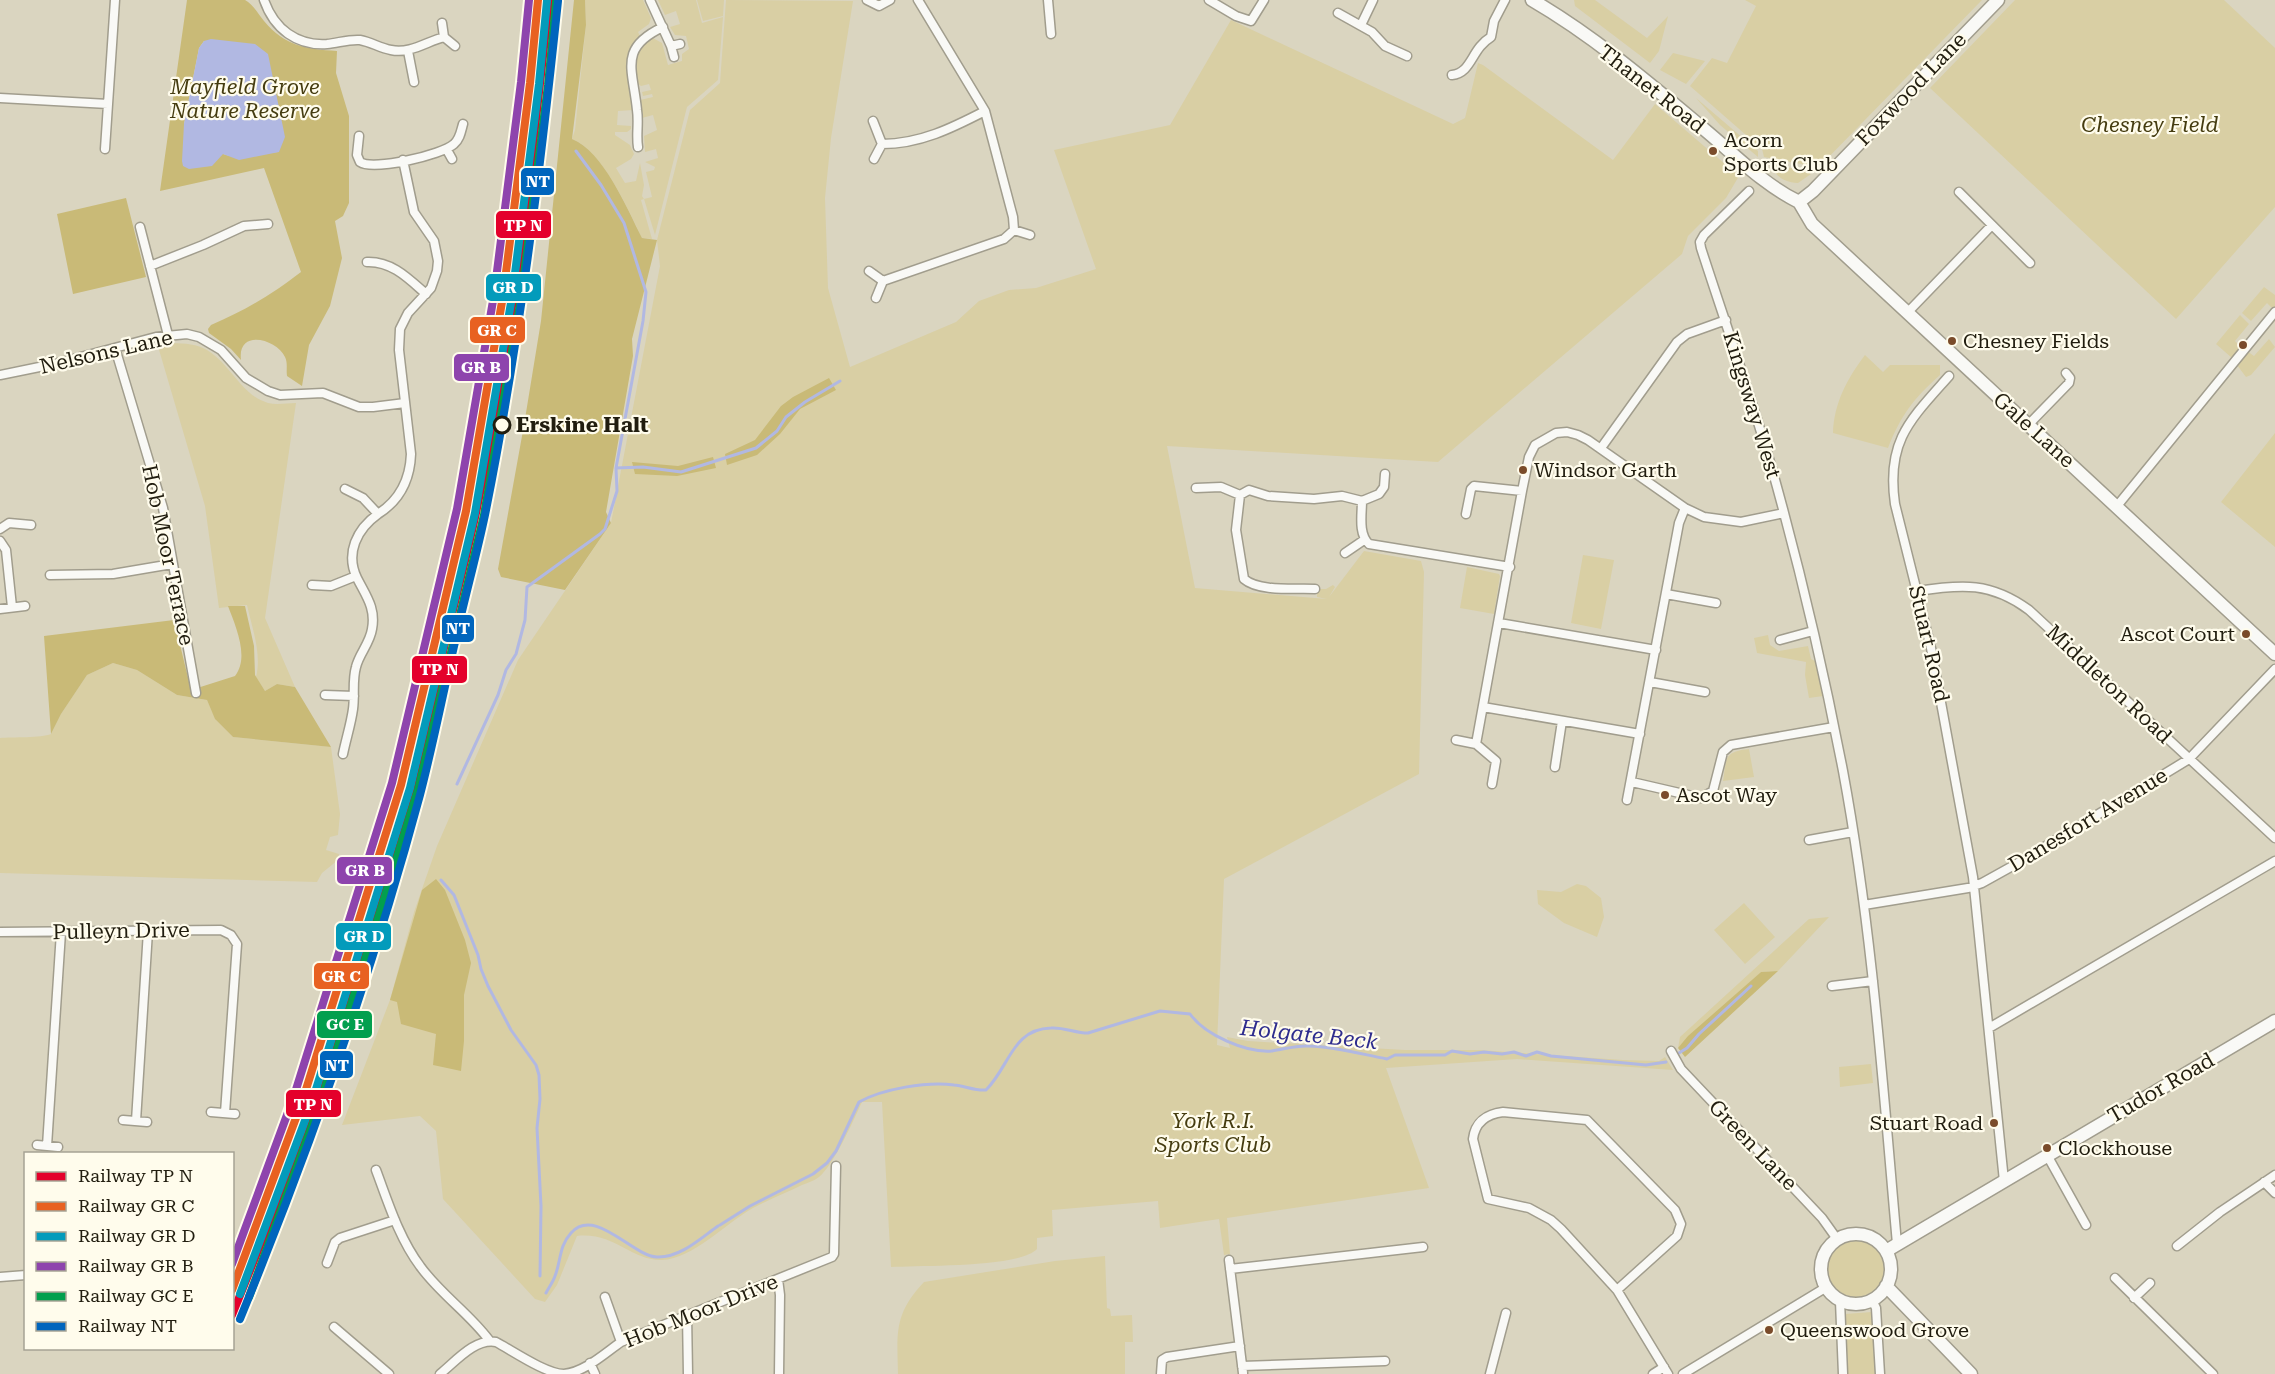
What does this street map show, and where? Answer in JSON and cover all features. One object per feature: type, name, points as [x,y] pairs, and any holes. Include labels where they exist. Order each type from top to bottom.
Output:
[{"type":"street","points":[[105,149],[114,0]]},
{"type":"street","points":[[264,0],[273,20],[280,28],[300,41],[315,44],[361,40],[391,50],[408,51],[444,37]]},
{"type":"street","points":[[650,0],[663,27],[676,45],[674,57]]},
{"type":"street","points":[[867,0],[879,6],[890,0]]},
{"type":"street","points":[[918,0],[986,111],[1014,230]]},
{"type":"street","points":[[1048,0],[1051,34]]},
{"type":"street","points":[[1209,0],[1236,16],[1251,21],[1264,0]]},
{"type":"street","points":[[1361,25],[1373,0]]},
{"type":"street","points":[[1452,75],[1466,70],[1479,45],[1491,37],[1494,21],[1505,0]]},
{"type":"street","name":"Thanet Road","points":[[1532,0],[1550,10],[1645,80],[1770,185],[1799,202]]},
{"type":"street","name":"Foxwood Lane","points":[[1799,202],[1813,191],[1998,0]]},
{"type":"street","points":[[1338,13],[1377,35],[1385,46],[1407,56]]},
{"type":"street","points":[[442,23],[444,37],[455,46]]},
{"type":"street","points":[[638,147],[636,137],[639,125],[632,54],[642,39],[663,27]]},
{"type":"street","points":[[408,51],[414,82]]},
{"type":"street","points":[[0,98],[108,104]]},
{"type":"street","points":[[882,144],[898,144],[943,133],[986,111]]},
{"type":"street","points":[[873,121],[882,144],[874,159]]},
{"type":"street","points":[[358,136],[357,155],[360,162],[365,165],[403,160],[447,150],[458,140],[463,124]]},
{"type":"street","points":[[447,150],[452,159]]},
{"type":"street","points":[[343,754],[354,696],[355,668],[372,632],[373,620],[368,597],[356,576],[352,550],[355,540],[369,521],[394,501],[408,476],[411,454],[399,339],[400,329],[408,313],[435,281],[437,271],[437,250],[414,212],[403,160]]},
{"type":"street","name":"Kingsway West","points":[[1743,192],[1700,242],[1784,513],[1834,727],[1853,832],[1873,981],[1891,1247]]},
{"type":"street","points":[[1959,192],[2030,263]]},
{"type":"street","name":"Gale Lane","points":[[1799,202],[1812,224],[2275,654]]},
{"type":"street","points":[[150,266],[203,246],[244,226],[268,224]]},
{"type":"street","points":[[1908,312],[1992,225]]},
{"type":"street","points":[[141,227],[168,335]]},
{"type":"street","points":[[1014,230],[1030,235]]},
{"type":"street","points":[[876,298],[883,281],[1004,239],[1014,230]]},
{"type":"street","points":[[367,262],[378,261],[400,272],[426,294]]},
{"type":"street","points":[[868,272],[883,281]]},
{"type":"street","points":[[2117,506],[2275,312]]},
{"type":"street","points":[[1601,448],[1677,342],[1687,334],[1726,320]]},
{"type":"street","name":"Nelsons Lane","points":[[0,375],[168,335],[187,334],[212,344],[231,358],[246,378],[267,391],[280,395],[323,393],[360,407],[405,403]]},
{"type":"street","name":"Hob Moor Terrace","points":[[115,348],[163,508],[196,693]]},
{"type":"street","points":[[2028,425],[2069,383],[2070,378],[2066,373]]},
{"type":"street","name":"Stuart Road","points":[[1949,376],[1910,420],[1901,437],[1893,469],[1895,504],[1917,591],[1947,730],[1974,885],[2004,1181]]},
{"type":"street","points":[[1476,744],[1529,457],[1535,445],[1544,438],[1556,433],[1567,432],[1578,435],[1601,448],[1685,508],[1704,517],[1726,521],[1754,520],[1784,513]]},
{"type":"street","points":[[1240,495],[1249,490],[1268,496],[1314,499],[1342,496],[1362,501],[1379,494],[1384,487],[1385,474]]},
{"type":"street","points":[[1466,514],[1471,489],[1474,486],[1522,491]]},
{"type":"street","points":[[1196,488],[1221,487],[1240,495]]},
{"type":"street","points":[[345,489],[363,498],[378,514]]},
{"type":"street","points":[[1240,495],[1236,530],[1244,579],[1251,585],[1261,587],[1315,589]]},
{"type":"street","points":[[1362,501],[1364,540]]},
{"type":"street","points":[[1628,800],[1679,523],[1685,508]]},
{"type":"street","points":[[0,529],[9,523],[31,525]]},
{"type":"street","points":[[1364,540],[1377,546],[1510,567]]},
{"type":"street","points":[[1345,553],[1364,540]]},
{"type":"street","points":[[0,541],[6,550],[12,608]]},
{"type":"street","points":[[50,576],[112,574],[172,564]]},
{"type":"street","points":[[312,585],[331,586],[356,576]]},
{"type":"street","name":"Middleton Road","points":[[1917,591],[1967,585],[1986,588],[2015,600],[2029,610],[2275,838]]},
{"type":"street","points":[[1666,594],[1716,603]]},
{"type":"street","points":[[0,609],[25,606]]},
{"type":"street","points":[[1499,623],[1656,650]]},
{"type":"street","points":[[1780,640],[1813,631]]},
{"type":"street","name":"Danesfort Avenue","points":[[1864,905],[1974,885],[2018,863],[2189,759],[2275,669]]},
{"type":"street","points":[[1650,682],[1705,692]]},
{"type":"street","points":[[325,695],[354,696]]},
{"type":"street","points":[[1483,707],[1640,734]]},
{"type":"street","points":[[1555,767],[1562,721]]},
{"type":"street","points":[[1632,782],[1701,798],[1713,791],[1723,752],[1731,745],[1834,727]]},
{"type":"street","points":[[1456,740],[1476,744],[1496,761],[1492,784]]},
{"type":"street","points":[[1809,840],[1853,832]]},
{"type":"street","points":[[1989,1028],[2275,861]]},
{"type":"street","name":"Pulleyn Drive","points":[[0,932],[220,930],[231,935],[237,944],[225,1113]]},
{"type":"street","points":[[136,1121],[148,931]]},
{"type":"street","points":[[47,1146],[61,932]]},
{"type":"street","points":[[1832,986],[1873,981]]},
{"type":"street","name":"Tudor Road","points":[[1891,1247],[2275,1021]]},
{"type":"street","name":"Green Lane","points":[[1671,1051],[1681,1069],[1822,1218],[1837,1239]]},
{"type":"street","points":[[211,1112],[235,1114]]},
{"type":"street","points":[[1617,1290],[1677,1236],[1681,1224],[1675,1210],[1587,1120],[1503,1112],[1483,1119],[1474,1132],[1473,1139],[1488,1199],[1529,1208],[1551,1220],[1617,1290],[1666,1371],[1653,1374]]},
{"type":"street","points":[[123,1120],[147,1122]]},
{"type":"street","points":[[37,1145],[58,1147]]},
{"type":"street","points":[[2047,1155],[2086,1225]]},
{"type":"street","name":"Hob Moor Drive","points":[[489,1340],[554,1373],[564,1374],[590,1363],[621,1342],[832,1257],[834,1254],[836,1166]]},
{"type":"street","points":[[376,1170],[395,1220],[420,1266],[489,1340],[474,1346],[440,1374]]},
{"type":"street","points":[[2177,1246],[2220,1212],[2275,1175]]},
{"type":"street","points":[[2264,1182],[2275,1193]]},
{"type":"street","points":[[327,1263],[335,1242],[340,1238],[395,1220]]},
{"type":"street","points":[[1850,1234],[1860,1234],[1891,1247],[1891,1269],[1886,1287],[1872,1300],[1858,1304],[1840,1301],[1825,1288],[1820,1265],[1823,1254],[1837,1239],[1850,1234]]},
{"type":"street","points":[[1385,1361],[1243,1370],[1230,1265],[1423,1246]]},
{"type":"street","points":[[0,1277],[24,1275]]},
{"type":"street","points":[[2115,1278],[2213,1374]]},
{"type":"street","points":[[778,1279],[780,1295],[779,1374]]},
{"type":"street","points":[[2134,1298],[2150,1283]]},
{"type":"street","points":[[1886,1287],[1971,1374]]},
{"type":"street","points":[[1683,1374],[1825,1288]]},
{"type":"street","points":[[605,1297],[621,1342]]},
{"type":"street","points":[[1872,1300],[1876,1308],[1880,1374]]},
{"type":"street","points":[[1840,1301],[1843,1374]]},
{"type":"street","points":[[1490,1374],[1506,1313]]},
{"type":"street","points":[[687,1314],[688,1374]]},
{"type":"street","points":[[334,1327],[389,1374]]},
{"type":"street","points":[[1161,1374],[1162,1360],[1167,1357],[1240,1346]]},
{"type":"street","points":[[590,1363],[595,1374]]},
{"type":"green space","name":"Mayfield Grove Nature Reserve","points":[[187,0],[245,0],[272,29],[288,41],[315,49],[337,51],[336,73],[349,116],[349,203],[343,216],[335,221],[342,258],[330,306],[309,345],[302,386],[287,376],[285,357],[274,345],[251,340],[241,350],[241,360],[231,349],[209,333],[208,329],[211,325],[258,301],[301,272],[264,168],[160,191]],"holes":[[[204,41],[278,152],[230,156],[223,154],[184,124],[199,48]]]},
{"type":"green space","points":[[574,0],[585,0],[586,25],[572,139],[583,145],[604,168],[642,238],[657,240],[632,339],[633,356],[606,512],[611,523],[565,590],[501,577],[498,569],[541,321]]},
{"type":"green space","points":[[585,0],[643,0],[651,18],[649,24],[638,32],[640,36],[634,44],[628,62],[634,110],[618,111],[617,125],[631,126],[631,129],[627,132],[615,132],[615,135],[630,145],[634,154],[631,159],[616,168],[625,183],[636,181],[640,163],[644,185],[642,196],[644,199],[641,200],[652,239],[642,238],[622,197],[594,155],[572,139],[575,130],[586,25]]},
{"type":"green space","points":[[658,0],[696,0],[702,23],[723,17],[718,80],[687,107],[655,235],[644,199],[652,197],[646,172],[654,170],[655,167],[645,162],[658,158],[656,149],[645,152],[644,136],[657,130],[653,115],[642,118],[640,100],[653,97],[652,94],[643,96],[642,92],[651,90],[649,84],[641,86],[637,83],[637,57],[641,48],[651,37],[662,43],[668,65],[682,61],[682,54],[689,49],[686,36],[675,35],[670,27],[680,24],[676,11],[665,15]]},
{"type":"green space","points":[[697,0],[724,0],[723,16],[703,21]]},
{"type":"green space","name":"York R.I. Sports Club","points":[[726,0],[853,1],[831,138],[825,198],[828,288],[850,367],[956,322],[979,301],[1009,290],[1036,288],[1096,269],[1054,150],[1170,125],[1231,20],[1453,124],[1465,118],[1478,63],[1613,160],[1655,104],[1739,176],[1726,198],[1688,236],[1682,254],[1438,462],[1167,446],[1195,588],[1327,599],[1317,597],[1317,589],[1326,589],[1333,585],[1335,587],[1329,597],[1364,551],[1421,561],[1424,572],[1419,774],[1224,879],[1217,1045],[1230,1048],[1227,1037],[1248,1041],[1405,1050],[1479,1050],[1623,1060],[1659,1061],[1665,1057],[1673,1070],[1517,1059],[1386,1068],[1429,1188],[1227,1218],[1230,1254],[1224,1255],[1219,1219],[1160,1228],[1158,1201],[1052,1210],[1053,1236],[1037,1238],[1037,1249],[1011,1260],[991,1263],[891,1267],[882,1102],[862,1102],[837,1153],[825,1171],[817,1178],[753,1208],[686,1254],[674,1258],[651,1259],[602,1238],[577,1236],[557,1285],[545,1302],[535,1299],[443,1199],[436,1131],[420,1116],[342,1125],[390,1000],[414,912],[437,846],[518,660],[611,523],[660,266],[657,240],[690,110],[720,83]]},
{"type":"green space","points":[[1574,0],[1595,0],[1647,38],[1668,16],[1659,51],[1650,63],[1575,6]]},
{"type":"green space","points":[[1745,0],[1982,0],[1820,166],[1812,166],[1764,157],[1762,149],[1690,86],[1712,58],[1727,63],[1756,6]]},
{"type":"green space","name":"Chesney Field","points":[[2015,0],[2224,0],[2275,48],[2275,207],[2176,319],[1930,88]]},
{"type":"green space","points":[[1673,53],[1705,61],[1686,84],[1660,70]]},
{"type":"green space","points":[[1696,98],[1758,151],[1758,157],[1720,125]]},
{"type":"green space","points":[[1777,166],[1799,169],[1811,174],[1798,183],[1789,182],[1779,177],[1771,168]]},
{"type":"green space","points":[[126,198],[146,277],[73,294],[57,214]]},
{"type":"green space","points":[[2264,287],[2275,295],[2275,307],[2273,309],[2267,303],[2251,321],[2242,313]]},
{"type":"green space","points":[[2240,315],[2249,324],[2235,341],[2241,347],[2232,358],[2216,344]]},
{"type":"green space","points":[[2269,339],[2275,347],[2251,375],[2246,377],[2237,365],[2247,351],[2254,356]]},
{"type":"green space","points":[[157,343],[186,344],[203,348],[212,353],[258,399],[271,404],[296,403],[265,618],[295,687],[277,684],[265,691],[256,677],[257,650],[247,605],[219,608],[205,506]]},
{"type":"green space","points":[[1865,355],[1883,372],[1890,365],[1940,365],[1940,375],[1909,408],[1888,448],[1833,433],[1839,401]]},
{"type":"green space","points":[[829,378],[836,390],[800,409],[780,434],[757,455],[727,465],[725,454],[755,440],[781,406]]},
{"type":"green space","points":[[2275,433],[2275,547],[2221,502]]},
{"type":"green space","points":[[713,457],[716,468],[677,476],[635,474],[632,462],[678,466]]},
{"type":"green space","points":[[1583,555],[1614,560],[1601,629],[1571,623]]},
{"type":"green space","points":[[1467,567],[1499,574],[1494,614],[1460,608]]},
{"type":"green space","points":[[228,606],[245,606],[254,646],[255,675],[265,691],[277,684],[295,687],[331,747],[233,737],[215,719],[207,700],[177,695],[137,670],[113,663],[87,675],[61,714],[51,734],[44,636],[174,620],[191,690],[235,676],[239,668],[240,641]]},
{"type":"green space","points":[[1768,635],[1770,645],[1779,651],[1808,646],[1811,659],[1815,661],[1823,696],[1809,698],[1805,675],[1806,662],[1757,653],[1754,638]]},
{"type":"green space","points":[[113,663],[137,670],[177,695],[207,700],[216,720],[233,737],[331,747],[340,814],[338,835],[330,837],[326,850],[339,854],[338,860],[322,873],[317,882],[0,873],[0,738],[51,734],[61,714],[87,675]]},
{"type":"green space","points":[[1749,749],[1754,777],[1723,781],[1726,762],[1730,754]]},
{"type":"green space","points":[[436,879],[445,890],[465,940],[471,963],[464,995],[464,1041],[461,1071],[433,1065],[436,1034],[401,1024],[397,1002],[390,1000],[422,890]]},
{"type":"green space","points":[[1577,884],[1586,886],[1601,898],[1604,917],[1597,937],[1564,923],[1538,904],[1537,890],[1561,892]]},
{"type":"green space","points":[[1744,903],[1775,937],[1745,964],[1714,930]]},
{"type":"green space","points":[[1829,917],[1778,971],[1761,972],[1678,1048],[1680,1037],[1809,919]]},
{"type":"green space","points":[[1778,971],[1685,1057],[1678,1048],[1688,1036],[1761,972]]},
{"type":"green space","points":[[1871,1064],[1873,1083],[1840,1087],[1839,1067]]},
{"type":"green space","points":[[1856,1241],[1867,1243],[1876,1249],[1882,1258],[1884,1269],[1882,1280],[1876,1289],[1867,1295],[1856,1297],[1845,1295],[1836,1289],[1830,1280],[1828,1269],[1830,1258],[1836,1249],[1845,1243]]},
{"type":"green space","points":[[1105,1256],[1107,1308],[1110,1309],[1111,1316],[1132,1315],[1133,1342],[1125,1342],[1125,1374],[898,1374],[899,1324],[907,1304],[924,1282],[1055,1261]]},
{"type":"green space","points":[[1872,1312],[1876,1374],[1848,1374],[1845,1314]]},
{"type":"water","points":[[211,39],[255,44],[268,54],[285,137],[279,152],[239,160],[223,154],[212,166],[189,169],[183,166],[184,124],[199,48],[204,41]]},
{"type":"waterway","points":[[457,784],[498,695],[506,670],[516,654],[525,620],[527,587],[605,529],[617,491],[616,468],[643,321],[646,292],[624,223],[601,185],[576,151]]},
{"type":"waterway","points":[[616,468],[643,467],[681,472],[756,448],[777,431],[786,417],[805,402],[840,381]]},
{"type":"waterway","points":[[441,880],[454,895],[488,986],[511,1030],[536,1065],[539,1075],[540,1099],[537,1128],[541,1206],[540,1276]]},
{"type":"waterway","name":"Holgate Beck","points":[[1679,1053],[1751,986]]},
{"type":"waterway","name":"Holgate Beck","points":[[720,1225],[750,1206],[813,1174],[827,1163],[836,1151],[859,1102],[880,1093],[919,1085],[943,1084],[986,1090],[1013,1050],[1028,1035],[1038,1030],[1056,1028],[1088,1033],[1160,1011],[1190,1014],[1205,1029],[1227,1041],[1262,1051],[1300,1046],[1319,1047],[1387,1059],[1395,1055],[1445,1055],[1452,1051],[1470,1054],[1514,1052],[1526,1056],[1537,1052],[1551,1056],[1646,1065],[1666,1062]]},
{"type":"waterway","name":"Holgate Beck","points":[[546,1293],[555,1276],[564,1243],[571,1233],[581,1226],[591,1225],[602,1228],[647,1255],[657,1257],[682,1251],[718,1226]]},
{"type":"transit line","points":[[234,1259],[294,1096],[392,783],[457,509],[494,295],[529,0]]},
{"type":"transit line","points":[[234,1285],[303,1099],[401,785],[466,511],[503,296],[530,83],[538,0]]},
{"type":"transit line","points":[[234,1310],[283,1186],[352,991],[393,859],[421,754],[476,513],[500,386],[527,193],[549,0]]},
{"type":"transit line","points":[[240,1294],[312,1102],[410,788],[475,513],[512,297],[539,84],[547,1]]},
{"type":"transit line","points":[[249,1297],[320,1104],[418,790],[484,515],[521,298],[548,85],[556,2]]},
{"type":"rail line","name":"NT","points":[[240,1319],[291,1190],[338,1060],[381,928],[425,776],[485,515],[508,388],[536,195],[558,1]]},
{"type":"place","name":"Acorn Sports Club","points":[[1713,151]]},
{"type":"place","name":"Chesney Fields","points":[[1952,341]]},
{"type":"place","name":"Erskine Halt","points":[[502,425]]},
{"type":"place","name":"Windsor Garth","points":[[1523,470]]},
{"type":"place","name":"Ascot Court","points":[[2246,634]]},
{"type":"place","name":"Ascot Way","points":[[1665,795]]},
{"type":"place","name":"Stuart Road","points":[[1994,1123]]},
{"type":"place","name":"Clockhouse","points":[[2047,1148]]},
{"type":"place","name":"Queenswood Grove","points":[[1769,1330]]}]
